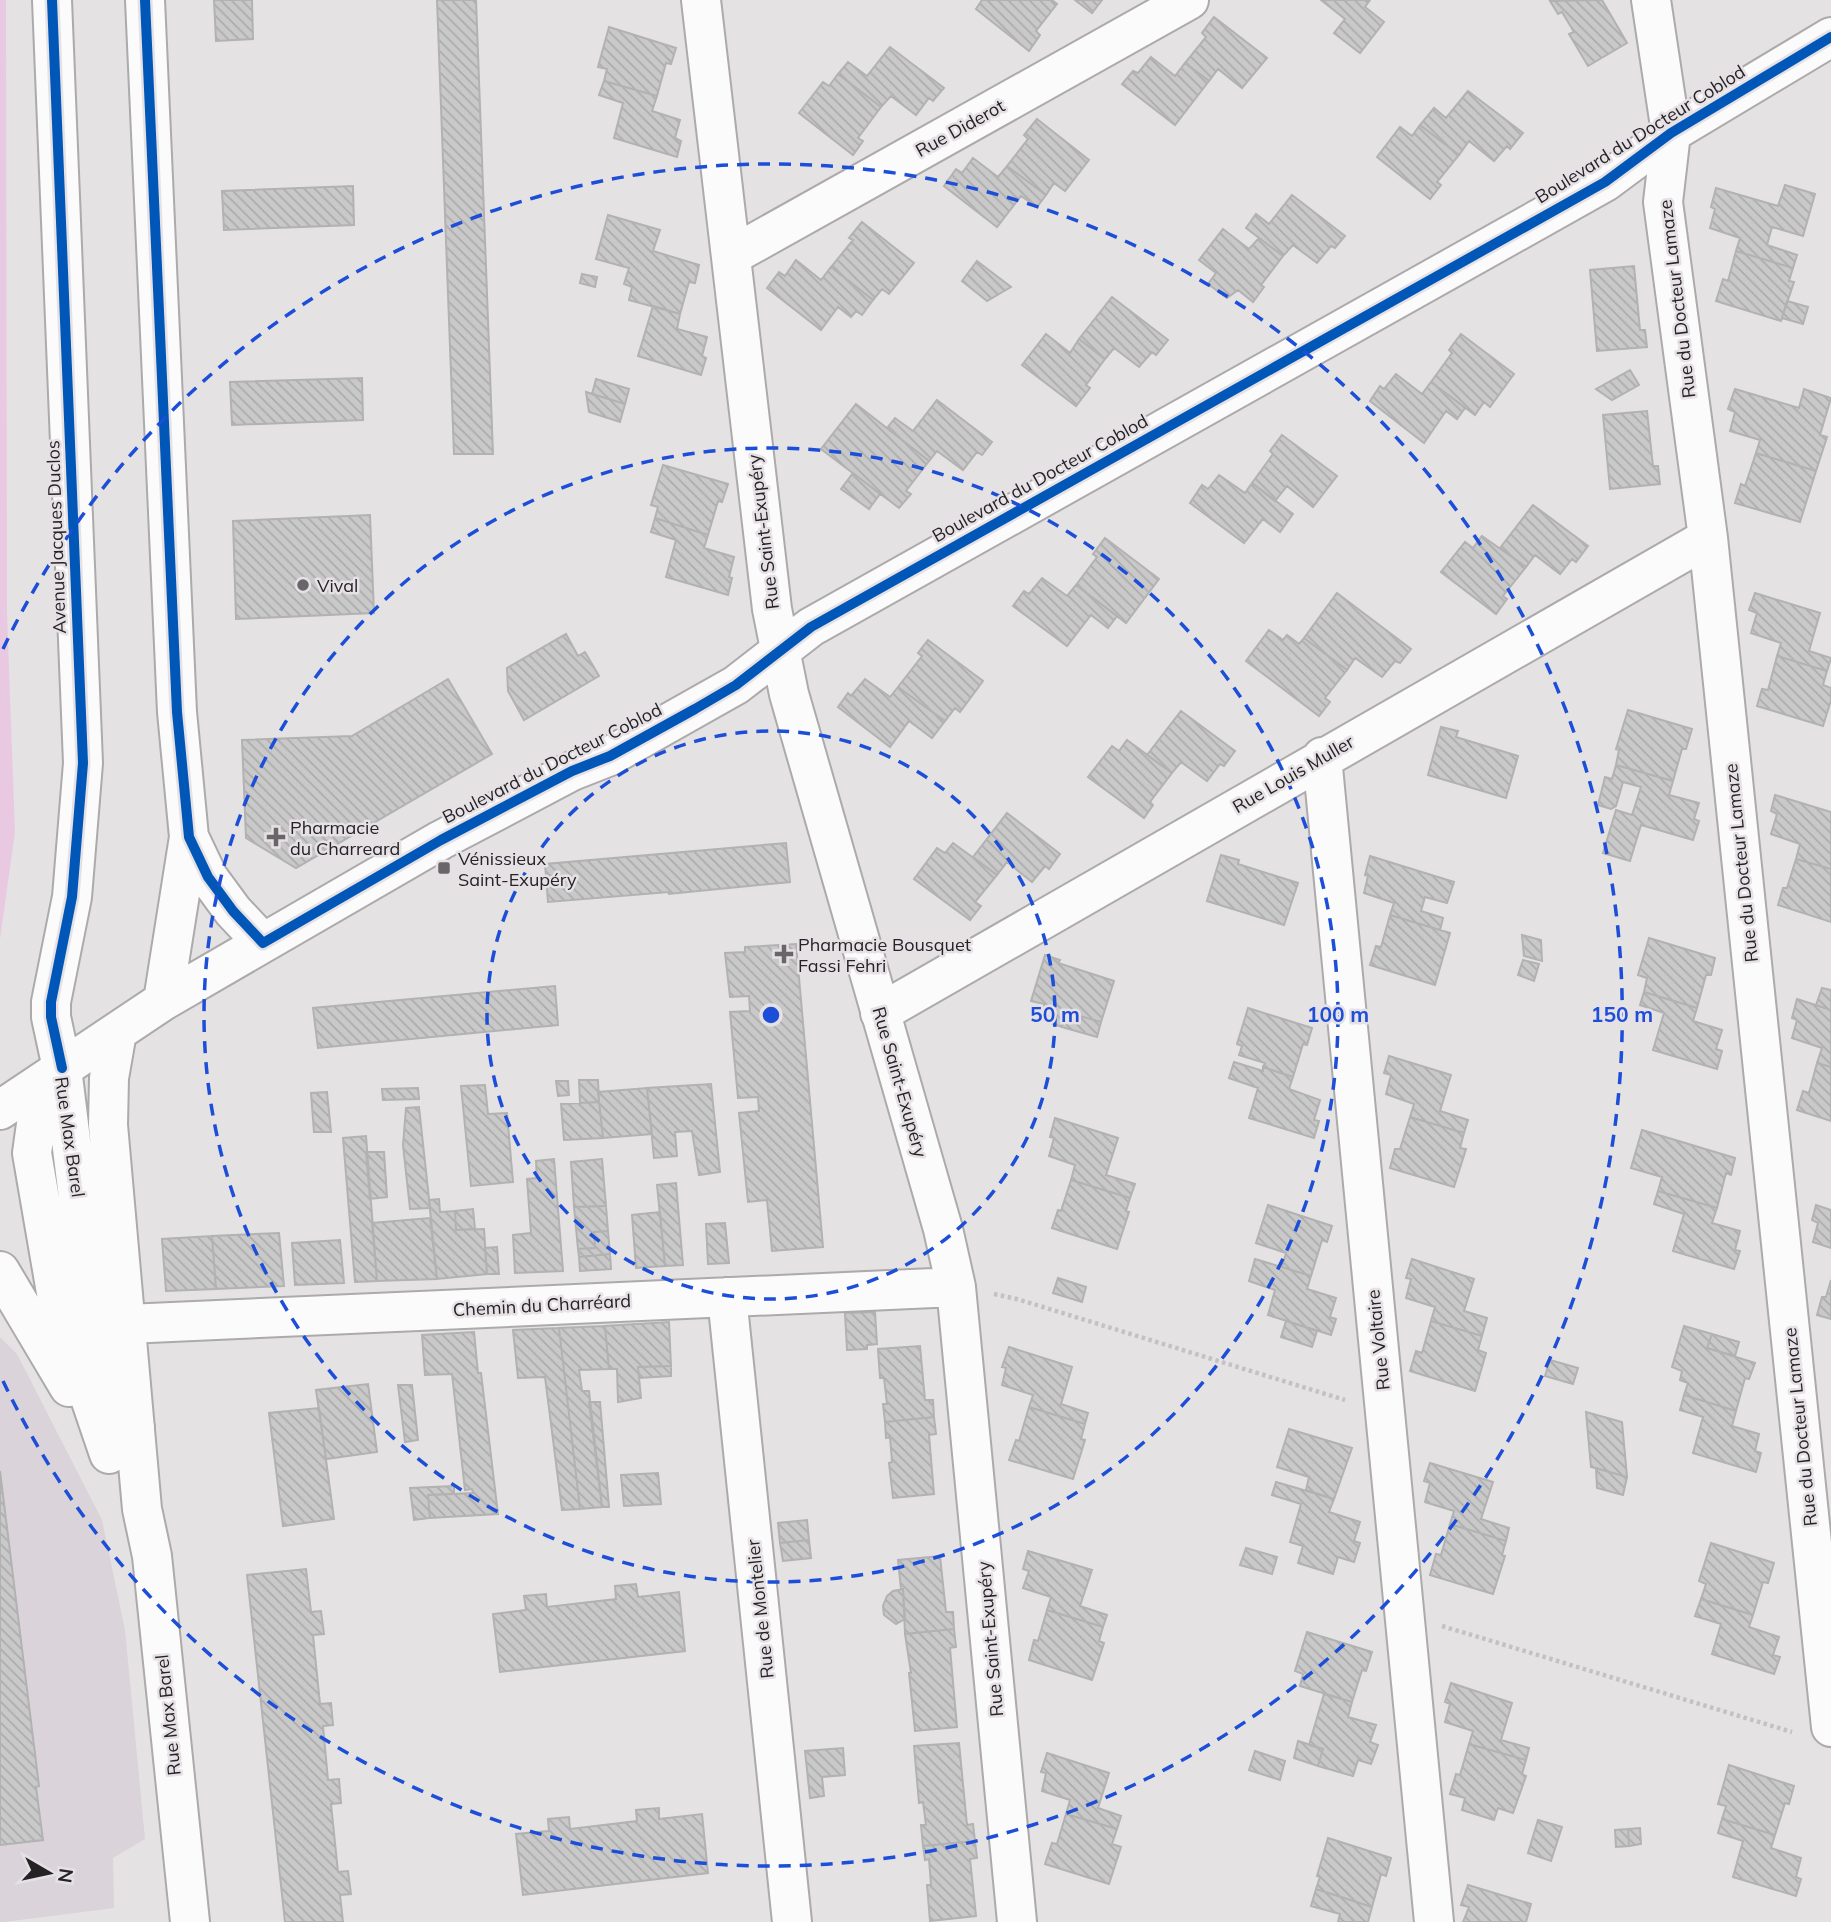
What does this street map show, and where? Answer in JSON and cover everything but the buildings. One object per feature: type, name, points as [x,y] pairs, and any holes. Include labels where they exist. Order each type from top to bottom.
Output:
[{"type":"street","name":"Avenue Jacques Duclos","points":[[52,0],[83,763],[72,897],[51,1002],[51,1017],[62,1068]]},
{"type":"street","points":[[145,0],[177,712],[189,837],[163,1001]]},
{"type":"street","name":"Rue Saint-Exupéry","points":[[701,0],[779,651],[789,694],[943,1229],[956,1287],[1017,1922]]},
{"type":"street","name":"Rue Diderot","points":[[731,256],[1189,0]]},
{"type":"street","name":"Rue du Docteur Lamaze","points":[[1651,0],[1671,134],[1663,202],[1708,538],[1818,1731]]},
{"type":"street","name":"Boulevard du Docteur Coblod","points":[[0,1110],[163,1001],[441,840],[572,771],[610,756],[736,685],[811,627],[1605,181],[1671,134],[1831,37]]},
{"type":"street","name":"Rue Louis Muller","points":[[880,1013],[1322,757],[1708,538]]},
{"type":"street","name":"Rue Voltaire","points":[[1322,757],[1434,1922]]},
{"type":"street","points":[[189,837],[208,877],[233,911],[264,943]]},
{"type":"street","name":"Rue Max Barel","points":[[117,1032],[109,1078],[107,1125],[142,1509],[152,1556],[190,1922]]},
{"type":"street","name":"Rue Max Barel","points":[[62,1068],[95,1311],[135,1427]]},
{"type":"street","name":"Rue Max Barel","points":[[62,1068],[36,1124],[32,1153],[58,1304],[109,1454]]},
{"type":"street","name":"Rue Max Barel","points":[[0,1271],[142,1509]]},
{"type":"street","name":"Chemin du Charréard","points":[[127,1324],[956,1287]]},
{"type":"street","name":"Rue de Montelier","points":[[727,1297],[792,1922]]},
{"type":"path","points":[[956,1287],[1017,1299],[1385,1413]]},
{"type":"path","points":[[1405,1614],[1818,1731]]},
{"type":"shaded area","points":[[0,0],[6,0],[7,613],[15,832],[0,939]]},
{"type":"shaded area","points":[[0,1337],[17,1354],[102,1520],[125,1630],[145,1839],[113,1858],[114,1908],[4,1922],[0,1922]]},
{"type":"cycle path","points":[[52,0],[83,763],[72,897],[51,1002],[51,1017],[62,1068]]},
{"type":"cycle path","points":[[145,0],[177,712],[189,837],[208,877],[233,911],[263,943],[441,840],[572,771],[610,756],[695,709],[736,685],[811,627],[1605,182],[1671,133],[1831,37]]},
{"type":"place","name":"Vival","points":[[303,585]]},
{"type":"place","name":"Pharmacie du Charreard","points":[[276,837]]},
{"type":"place","name":"Vénissieux Saint-Exupéry","points":[[444,868]]},
{"type":"place","name":"Pharmacie Bousquet Fassi Fehri","points":[[784,954]]}]
